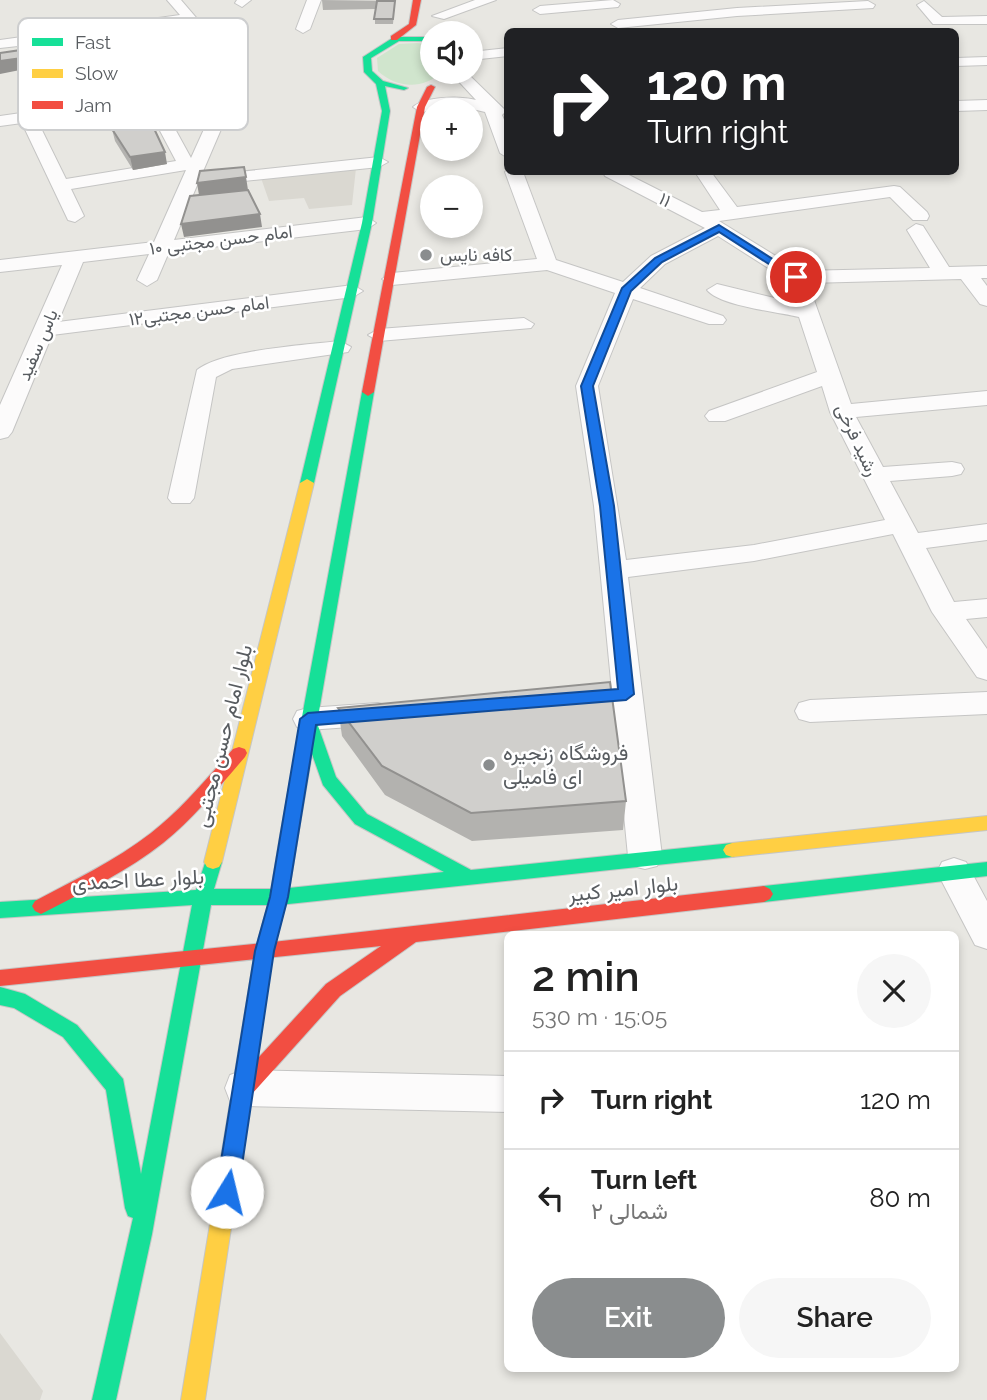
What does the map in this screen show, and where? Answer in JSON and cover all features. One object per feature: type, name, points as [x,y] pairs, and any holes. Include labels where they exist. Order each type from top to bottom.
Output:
[{"type":"main road","points":[[394,38],[412,25],[417,0]]},
{"type":"main road","points":[[394,38],[420,39]]},
{"type":"main road","name":"بلوار امام حسن مجتبی","points":[[104,1400],[141,1234],[194,958],[203,897],[243,749],[340,346],[379,162],[386,111],[380,83],[368,72],[367,57],[380,45],[394,38]]},
{"type":"main road","points":[[380,83],[399,89],[431,87]]},
{"type":"main road","points":[[426,98],[435,84]]},
{"type":"main road","points":[[193,1400],[264,951],[279,897],[308,719],[379,335],[392,279],[420,113]]},
{"type":"main road","points":[[308,719],[329,780],[361,819],[470,878]]},
{"type":"main road","points":[[41,906],[156,838],[197,800],[243,749]]},
{"type":"main road","name":"بلوار امیر کبیر","points":[[279,897],[470,878],[645,856],[987,823]]},
{"type":"main road","name":"بلوار امیر کبیر","points":[[264,951],[971,871]]},
{"type":"main road","name":"بلوار عطا احمدی","points":[[0,911],[41,906],[203,897],[279,897]]},
{"type":"main road","points":[[244,1088],[333,990],[412,934]]},
{"type":"main road","points":[[0,978],[264,951]]},
{"type":"main road","points":[[0,996],[18,1000],[70,1031],[116,1086],[141,1234]]},
{"type":"street","points":[[174,0],[185,10],[187,18]]},
{"type":"street","points":[[303,29],[313,0]]},
{"type":"street","points":[[440,8],[489,0]]},
{"type":"street","points":[[540,10],[612,2],[619,15],[620,28],[651,27],[719,14],[734,6],[771,10],[868,5],[864,0]]},
{"type":"street","points":[[924,5],[938,20],[987,20]]},
{"type":"street","points":[[771,10],[789,24]]},
{"type":"street","points":[[719,14],[736,28]]},
{"type":"street","points":[[0,44],[18,42]]},
{"type":"street","points":[[483,55],[504,52]]},
{"type":"street","points":[[959,62],[987,61]]},
{"type":"street","points":[[469,84],[491,107],[504,142]]},
{"type":"street","points":[[959,106],[987,105]]},
{"type":"street","points":[[483,106],[504,114]]},
{"type":"street","points":[[0,121],[18,118]]},
{"type":"street","points":[[33,130],[75,216]]},
{"type":"street","points":[[168,130],[190,171]]},
{"type":"street","points":[[147,280],[164,246],[190,171],[210,130]]},
{"type":"street","points":[[59,186],[190,171],[379,162]]},
{"type":"street","points":[[515,175],[548,264]]},
{"type":"street","name":"۱۱","points":[[618,175],[717,220]]},
{"type":"street","points":[[704,175],[717,220],[796,277],[977,273],[987,300]]},
{"type":"street","points":[[645,856],[612,695],[612,570],[607,506],[587,386],[626,290],[658,260],[717,220],[894,191],[918,223],[944,274]]},
{"type":"street","name":"امام حسن مجتبی ۱۰","points":[[1,263],[367,223]]},
{"type":"street","name":"یاس سفید","points":[[0,432],[75,257]]},
{"type":"street","points":[[392,279],[548,264],[716,320]]},
{"type":"street","name":"رشید فرخی","points":[[796,277],[842,412],[946,612],[987,670]]},
{"type":"street","points":[[717,290],[746,300],[807,312]]},
{"type":"street","name":"امام حسن مجتبی۱۲","points":[[45,330],[353,291]]},
{"type":"street","points":[[379,335],[524,324]]},
{"type":"street","points":[[181,498],[205,375],[213,368],[229,363],[340,346]]},
{"type":"street","points":[[717,416],[830,375]]},
{"type":"street","points":[[842,412],[987,398]]},
{"type":"street","points":[[874,475],[952,469]]},
{"type":"street","points":[[612,570],[905,533],[987,532]]},
{"type":"street","points":[[946,612],[987,608]]},
{"type":"street","points":[[810,711],[987,703]]},
{"type":"street","points":[[308,719],[405,712]]},
{"type":"street","points":[[971,871],[987,934]]},
{"type":"street","points":[[244,1088],[504,1094]]},
{"type":"shaded area","points":[[356,168],[352,205],[309,209],[304,198],[269,201],[261,178]]},
{"type":"shaded area","points":[[0,1333],[43,1391],[40,1400],[0,1400]]},
{"type":"green space","points":[[420,43],[420,84],[401,84],[378,71],[377,58],[399,44]]},
{"type":"building","points":[[377,1],[395,1],[393,19],[374,19]]},
{"type":"building","points":[[18,50],[18,59],[0,61],[0,53]]},
{"type":"building","points":[[113,130],[155,130],[165,152],[130,157]]},
{"type":"building","points":[[244,167],[246,177],[197,183],[200,171]]},
{"type":"building","points":[[248,190],[260,214],[181,224],[190,196]]},
{"type":"building","name":"فروشگاه زنجیره ای فامیلی","points":[[610,682],[626,801],[471,813],[382,766],[338,708]]},
{"type":"traffic: fast","points":[[404,88],[380,83],[368,72],[367,57],[397,39],[420,39]]},
{"type":"traffic: fast","points":[[307,483],[367,223],[386,111],[380,83]]},
{"type":"traffic: fast","points":[[289,836],[368,392]]},
{"type":"traffic: fast","points":[[310,725],[329,780],[361,819],[470,878]]},
{"type":"traffic: fast","points":[[279,897],[732,850]]},
{"type":"traffic: fast","points":[[104,1400],[141,1234],[203,897],[213,862]]},
{"type":"traffic: fast","points":[[764,894],[987,869]]},
{"type":"traffic: fast","points":[[0,910],[203,897],[279,897]]},
{"type":"traffic: fast","points":[[0,996],[18,1000],[70,1031],[116,1086],[136,1208]]},
{"type":"traffic: slow","points":[[213,862],[307,483]]},
{"type":"traffic: slow","points":[[732,850],[987,823]]},
{"type":"traffic: slow","points":[[193,1400],[264,951],[279,897],[289,836]]},
{"type":"traffic: jam","points":[[394,38],[412,25],[417,0]]},
{"type":"traffic: jam","points":[[368,392],[421,107],[431,87]]},
{"type":"traffic: jam","points":[[41,906],[115,866],[157,838],[189,808],[239,753]]},
{"type":"traffic: jam","points":[[264,951],[764,894]]},
{"type":"traffic: jam","points":[[244,1088],[333,990],[409,936]]},
{"type":"traffic: jam","points":[[0,978],[264,951]]},
{"type":"place","name":"کافه نایس","points":[[426,255]]},
{"type":"place","name":"فروشگاه زنجیره ای فامیلی","points":[[489,765]]},
{"type":"route","points":[[227,1192],[264,951],[279,897],[308,719],[626,694],[607,506],[587,386],[626,290],[658,260],[719,228],[796,277]]}]
